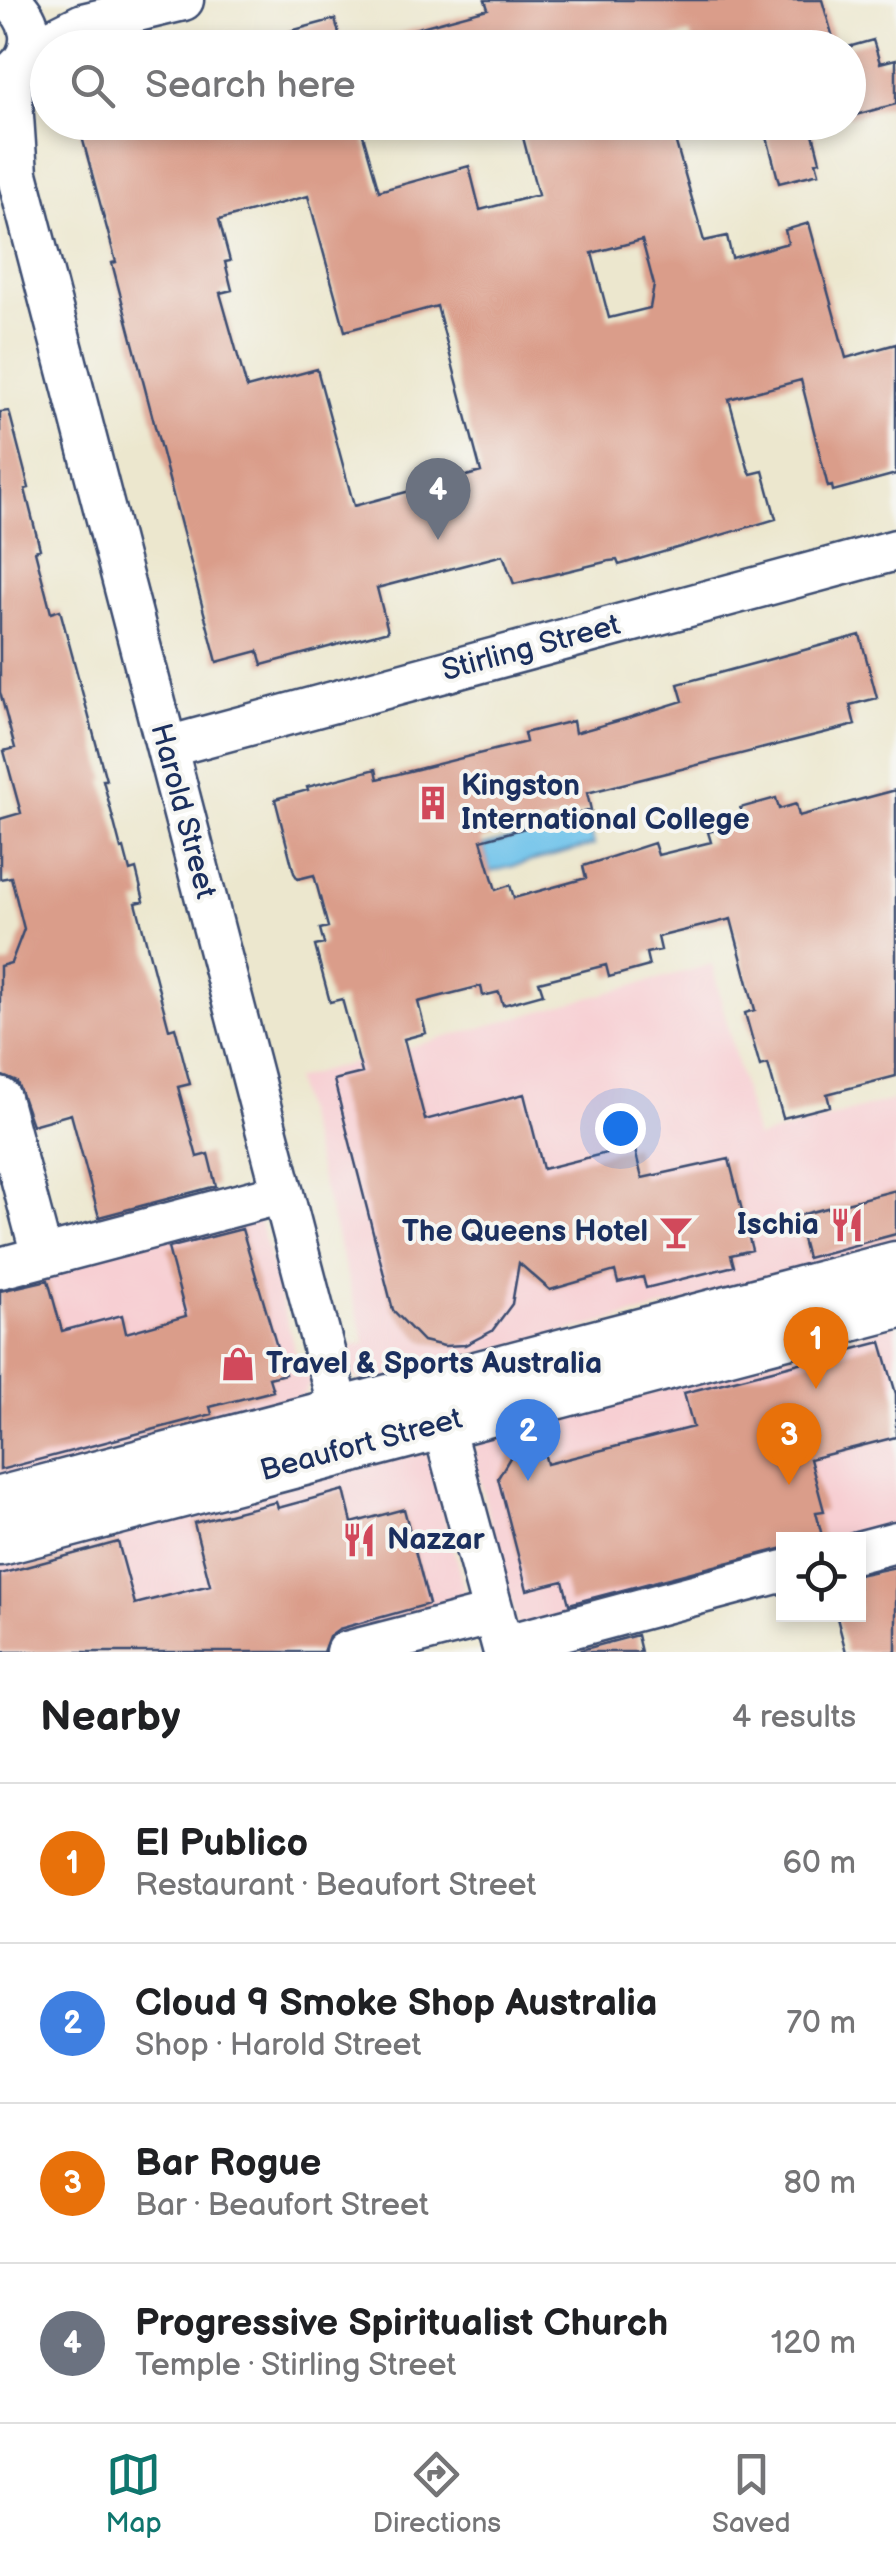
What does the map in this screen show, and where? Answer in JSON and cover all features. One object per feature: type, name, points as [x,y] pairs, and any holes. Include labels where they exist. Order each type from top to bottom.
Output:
[{"type":"main road","name":"Beaufort Street","points":[[437,1406],[896,1267]]},
{"type":"main road","name":"Beaufort Street","points":[[0,1502],[345,1430],[896,1304]]},
{"type":"main road","name":"Beaufort Street","points":[[0,1540],[345,1430]]},
{"type":"street","points":[[73,30],[83,24],[183,0]]},
{"type":"street","points":[[15,4],[83,24]]},
{"type":"street","name":"Harold Street","points":[[15,4],[30,29],[13,68],[9,156],[345,1430]]},
{"type":"street","name":"Stirling Street","points":[[167,748],[896,550]]},
{"type":"street","points":[[0,1098],[42,1256]]},
{"type":"street","points":[[0,1268],[283,1193]]},
{"type":"street","points":[[437,1406],[500,1637]]},
{"type":"street","points":[[866,1550],[896,1542]]},
{"type":"street","points":[[346,1652],[500,1637],[776,1574]]},
{"type":"shaded area","points":[[712,964],[756,1138],[896,1099],[896,1249],[365,1383],[354,1377],[345,1367],[343,1356],[348,1348],[365,1343],[294,1079]]},
{"type":"shaded area","points":[[252,1193],[298,1361],[309,1360],[311,1381],[303,1397],[0,1485],[0,1259]]},
{"type":"shaded area","points":[[896,1324],[896,1536],[776,1532],[776,1568],[520,1636],[474,1459],[478,1440]]},
{"type":"shaded area","points":[[426,1446],[470,1611],[308,1652],[0,1652],[0,1557]]},
{"type":"water","points":[[588,819],[594,845],[490,872],[483,846]]},
{"type":"building","points":[[485,0],[822,0],[831,30],[410,30],[488,9]]},
{"type":"building","points":[[335,19],[338,30],[294,30]]},
{"type":"building","points":[[873,40],[880,63],[896,59],[896,104],[866,112],[866,42]]},
{"type":"building","points":[[83,140],[364,140],[379,191],[469,166],[480,210],[538,195],[524,140],[675,140],[704,241],[727,236],[732,258],[788,243],[785,230],[809,223],[846,358],[896,344],[896,474],[833,491],[832,486],[828,487],[801,380],[729,399],[748,468],[751,474],[763,471],[776,519],[619,565],[617,560],[609,561],[514,584],[503,555],[377,588],[388,631],[262,665],[258,651],[217,662],[112,263],[116,262]],"holes":[[[308,196],[345,331],[437,306],[481,472],[354,506],[317,369],[247,388],[220,293],[232,290],[225,262],[230,261],[219,220]],[[642,240],[654,285],[650,308],[609,318],[592,253]]]},
{"type":"building","points":[[768,140],[815,140],[819,173],[779,183]]},
{"type":"building","points":[[9,411],[29,488],[25,489],[40,549],[35,551],[51,613],[60,610],[121,849],[124,848],[130,871],[136,869],[144,901],[136,903],[169,1029],[175,1027],[190,1084],[178,1087],[197,1157],[208,1154],[216,1186],[99,1217],[71,1114],[32,1125],[17,1082],[0,1075],[0,966],[11,963],[24,929],[11,877],[0,879],[0,819],[21,813],[4,751],[15,748],[0,692],[0,412]]},
{"type":"building","points":[[860,635],[877,698],[850,705],[855,725],[587,793],[591,810],[481,840],[496,890],[510,885],[514,898],[586,878],[583,866],[654,843],[658,855],[711,842],[708,832],[744,822],[740,808],[776,798],[779,809],[796,804],[799,816],[896,790],[896,1076],[827,1094],[830,1106],[783,1118],[768,1064],[760,1066],[745,1013],[755,1010],[731,919],[658,937],[661,950],[646,953],[649,966],[609,977],[606,965],[539,982],[543,994],[503,1005],[499,992],[483,996],[481,986],[418,1002],[426,1033],[404,1039],[425,1120],[524,1094],[543,1169],[634,1146],[642,1178],[729,1159],[752,1250],[731,1255],[734,1266],[646,1288],[643,1277],[618,1283],[615,1271],[550,1290],[519,1263],[512,1304],[492,1331],[465,1345],[423,1341],[393,1310],[334,1080],[362,1073],[342,999],[330,1002],[315,946],[324,944],[320,929],[328,927],[314,875],[298,879],[294,873],[275,799],[376,769],[378,779],[526,742],[524,733],[573,721],[575,733],[683,701],[678,684]]},
{"type":"building","name":"Ischia","points":[[896,1190],[896,1234],[807,1258],[796,1216]]},
{"type":"building","points":[[242,1229],[285,1374],[269,1378],[273,1391],[210,1407],[212,1414],[0,1470],[0,1291],[48,1280],[62,1331],[122,1315],[126,1333],[186,1316],[168,1248]]},
{"type":"building","points":[[881,1342],[896,1394],[896,1437],[810,1459],[824,1511],[816,1512],[821,1532],[776,1532],[776,1550],[569,1604],[563,1581],[527,1590],[498,1478],[522,1437],[539,1433],[547,1464],[693,1427],[684,1393]]},
{"type":"building","points":[[344,1490],[352,1523],[404,1509],[429,1604],[339,1629],[329,1636],[323,1652],[0,1652],[0,1574],[118,1542],[135,1604],[210,1585],[194,1523],[276,1502],[278,1508]]},
{"type":"building","points":[[896,1567],[896,1652],[846,1652],[838,1622],[866,1622],[866,1573]]},
{"type":"building","points":[[637,1635],[641,1652],[581,1650]]},
{"type":"place","name":"Progressive Spiritualist Church","points":[[438,540]]},
{"type":"place","name":"Kingston International College","points":[[433,803]]},
{"type":"place","name":"Ischia","points":[[847,1225]]},
{"type":"place","name":"The Queens Hotel","points":[[676,1232]]},
{"type":"place","name":"Travel & Sports Australia","points":[[238,1364]]},
{"type":"place","name":"El Publico","points":[[816,1389]]},
{"type":"place","name":"Cloud 9 Smoke Shop Australia","points":[[528,1481]]},
{"type":"place","name":"Bar Rogue","points":[[789,1485]]},
{"type":"place","name":"Nazzar","points":[[359,1540]]}]
